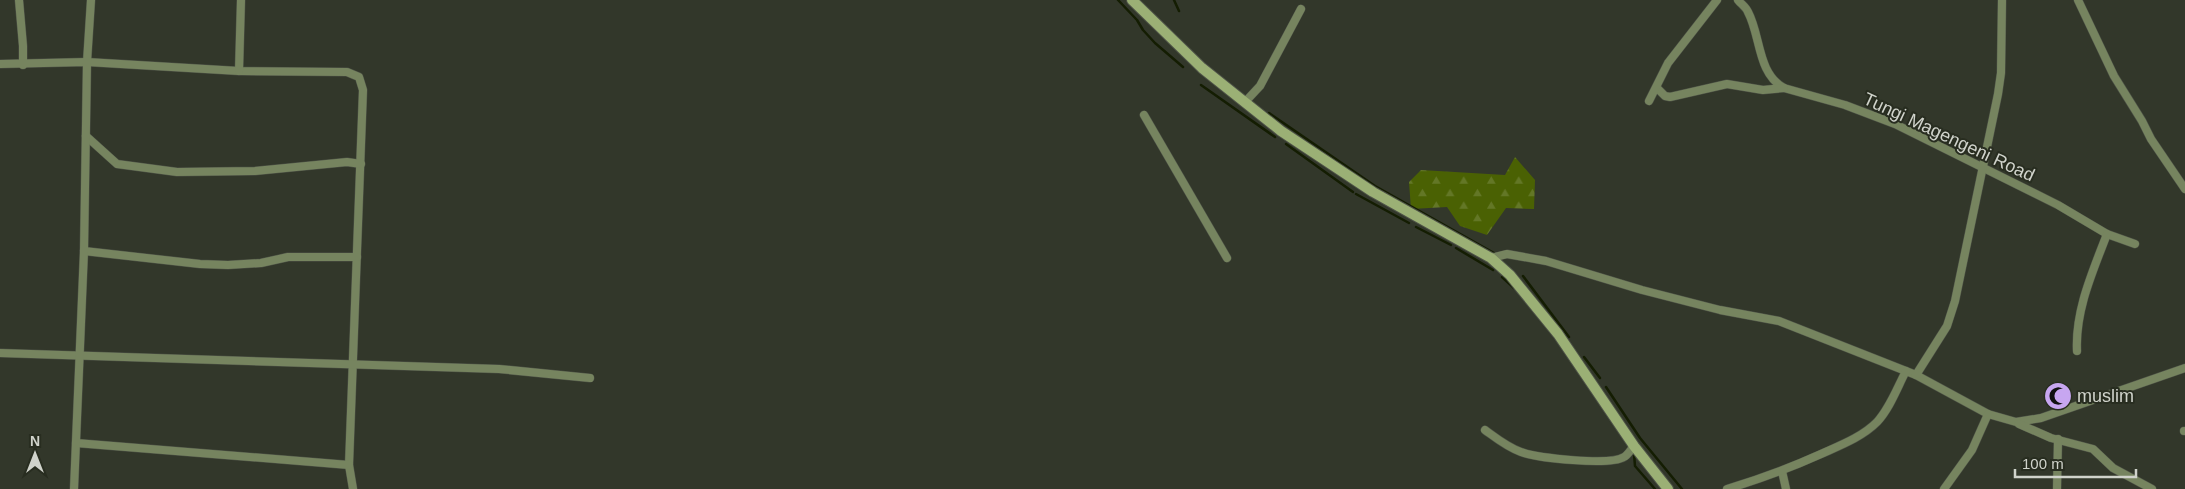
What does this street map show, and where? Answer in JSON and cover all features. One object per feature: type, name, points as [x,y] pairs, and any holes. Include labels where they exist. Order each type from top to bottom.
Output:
[{"type":"main road","points":[[1132,0],[1202,68],[1281,131],[1373,192],[1491,258],[1510,275],[1558,334],[1634,446],[1668,489]]},
{"type":"street","points":[[19,0],[23,65]]},
{"type":"street","points":[[74,489],[81,355],[87,62],[91,0]]},
{"type":"street","points":[[239,71],[241,0]]},
{"type":"street","points":[[1649,101],[1668,63],[1718,0]]},
{"type":"street","points":[[1738,0],[1748,10],[1769,74],[1775,83],[1784,88]]},
{"type":"street","points":[[1916,375],[1938,343],[1952,314],[2001,73],[2002,0]]},
{"type":"street","points":[[2078,0],[2114,76],[2151,139],[2185,189]]},
{"type":"street","points":[[1245,102],[1260,86],[1301,9]]},
{"type":"street","points":[[0,64],[23,65],[87,62],[239,71],[347,72],[359,77],[363,85],[361,164],[349,465],[353,489]]},
{"type":"street","points":[[1657,88],[1665,96],[1670,97],[1727,84],[1763,90],[1784,88]]},
{"type":"street","name":"Tungi Magengeni Road","points":[[1784,88],[1845,105],[1895,124],[2058,205],[2107,234],[2135,244]]},
{"type":"street","points":[[1144,115],[1226,258]]},
{"type":"street","points":[[86,136],[117,164],[177,172],[255,171],[347,162],[361,164]]},
{"type":"street","points":[[2077,351],[2076,333],[2078,320],[2090,278],[2107,234]]},
{"type":"street","points":[[84,251],[200,264],[228,265],[288,257],[357,257]]},
{"type":"street","points":[[1491,258],[1507,254],[1546,261],[1642,290],[1720,310],[1779,321],[1916,375],[1988,414],[2016,422],[2058,439],[2093,449],[2113,468],[2152,489]]},
{"type":"street","points":[[0,353],[499,369],[590,378]]},
{"type":"street","points":[[2016,422],[2041,418],[2185,368]]},
{"type":"street","points":[[1727,489],[1782,471],[1848,442],[1868,430],[1885,411],[1906,371]]},
{"type":"street","points":[[1944,489],[1972,450],[1988,414]]},
{"type":"street","points":[[1485,430],[1505,445],[1521,452],[1564,459],[1616,460],[1625,457],[1634,446]]},
{"type":"street","points":[[2056,489],[2058,439]]},
{"type":"street","points":[[76,443],[349,465]]},
{"type":"street","points":[[1782,471],[1786,489]]},
{"type":"green space","points":[[1515,157],[1535,180],[1534,209],[1506,208],[1487,235],[1460,226],[1447,207],[1411,209],[1409,182],[1421,170],[1505,175]]},
{"type":"waterway","points":[[1118,0],[1155,43],[1183,67]]},
{"type":"waterway","points":[[1174,0],[1179,11]]},
{"type":"waterway","points":[[1201,85],[1275,137]]},
{"type":"waterway","points":[[1269,113],[1375,186],[1494,253]]},
{"type":"waterway","points":[[1286,144],[1353,192]]},
{"type":"waterway","points":[[1356,194],[1409,223]]},
{"type":"waterway","points":[[1416,227],[1451,245]]},
{"type":"waterway","points":[[1456,248],[1493,270]]},
{"type":"waterway","points":[[1523,276],[1569,337]]},
{"type":"waterway","points":[[1502,277],[1514,288]]},
{"type":"waterway","points":[[1584,357],[1600,378]]},
{"type":"waterway","points":[[1606,387],[1640,438],[1682,489]]},
{"type":"waterway","points":[[1634,454],[1635,466],[1655,489]]},
{"type":"place","name":"muslim","points":[[2058,396]]}]
